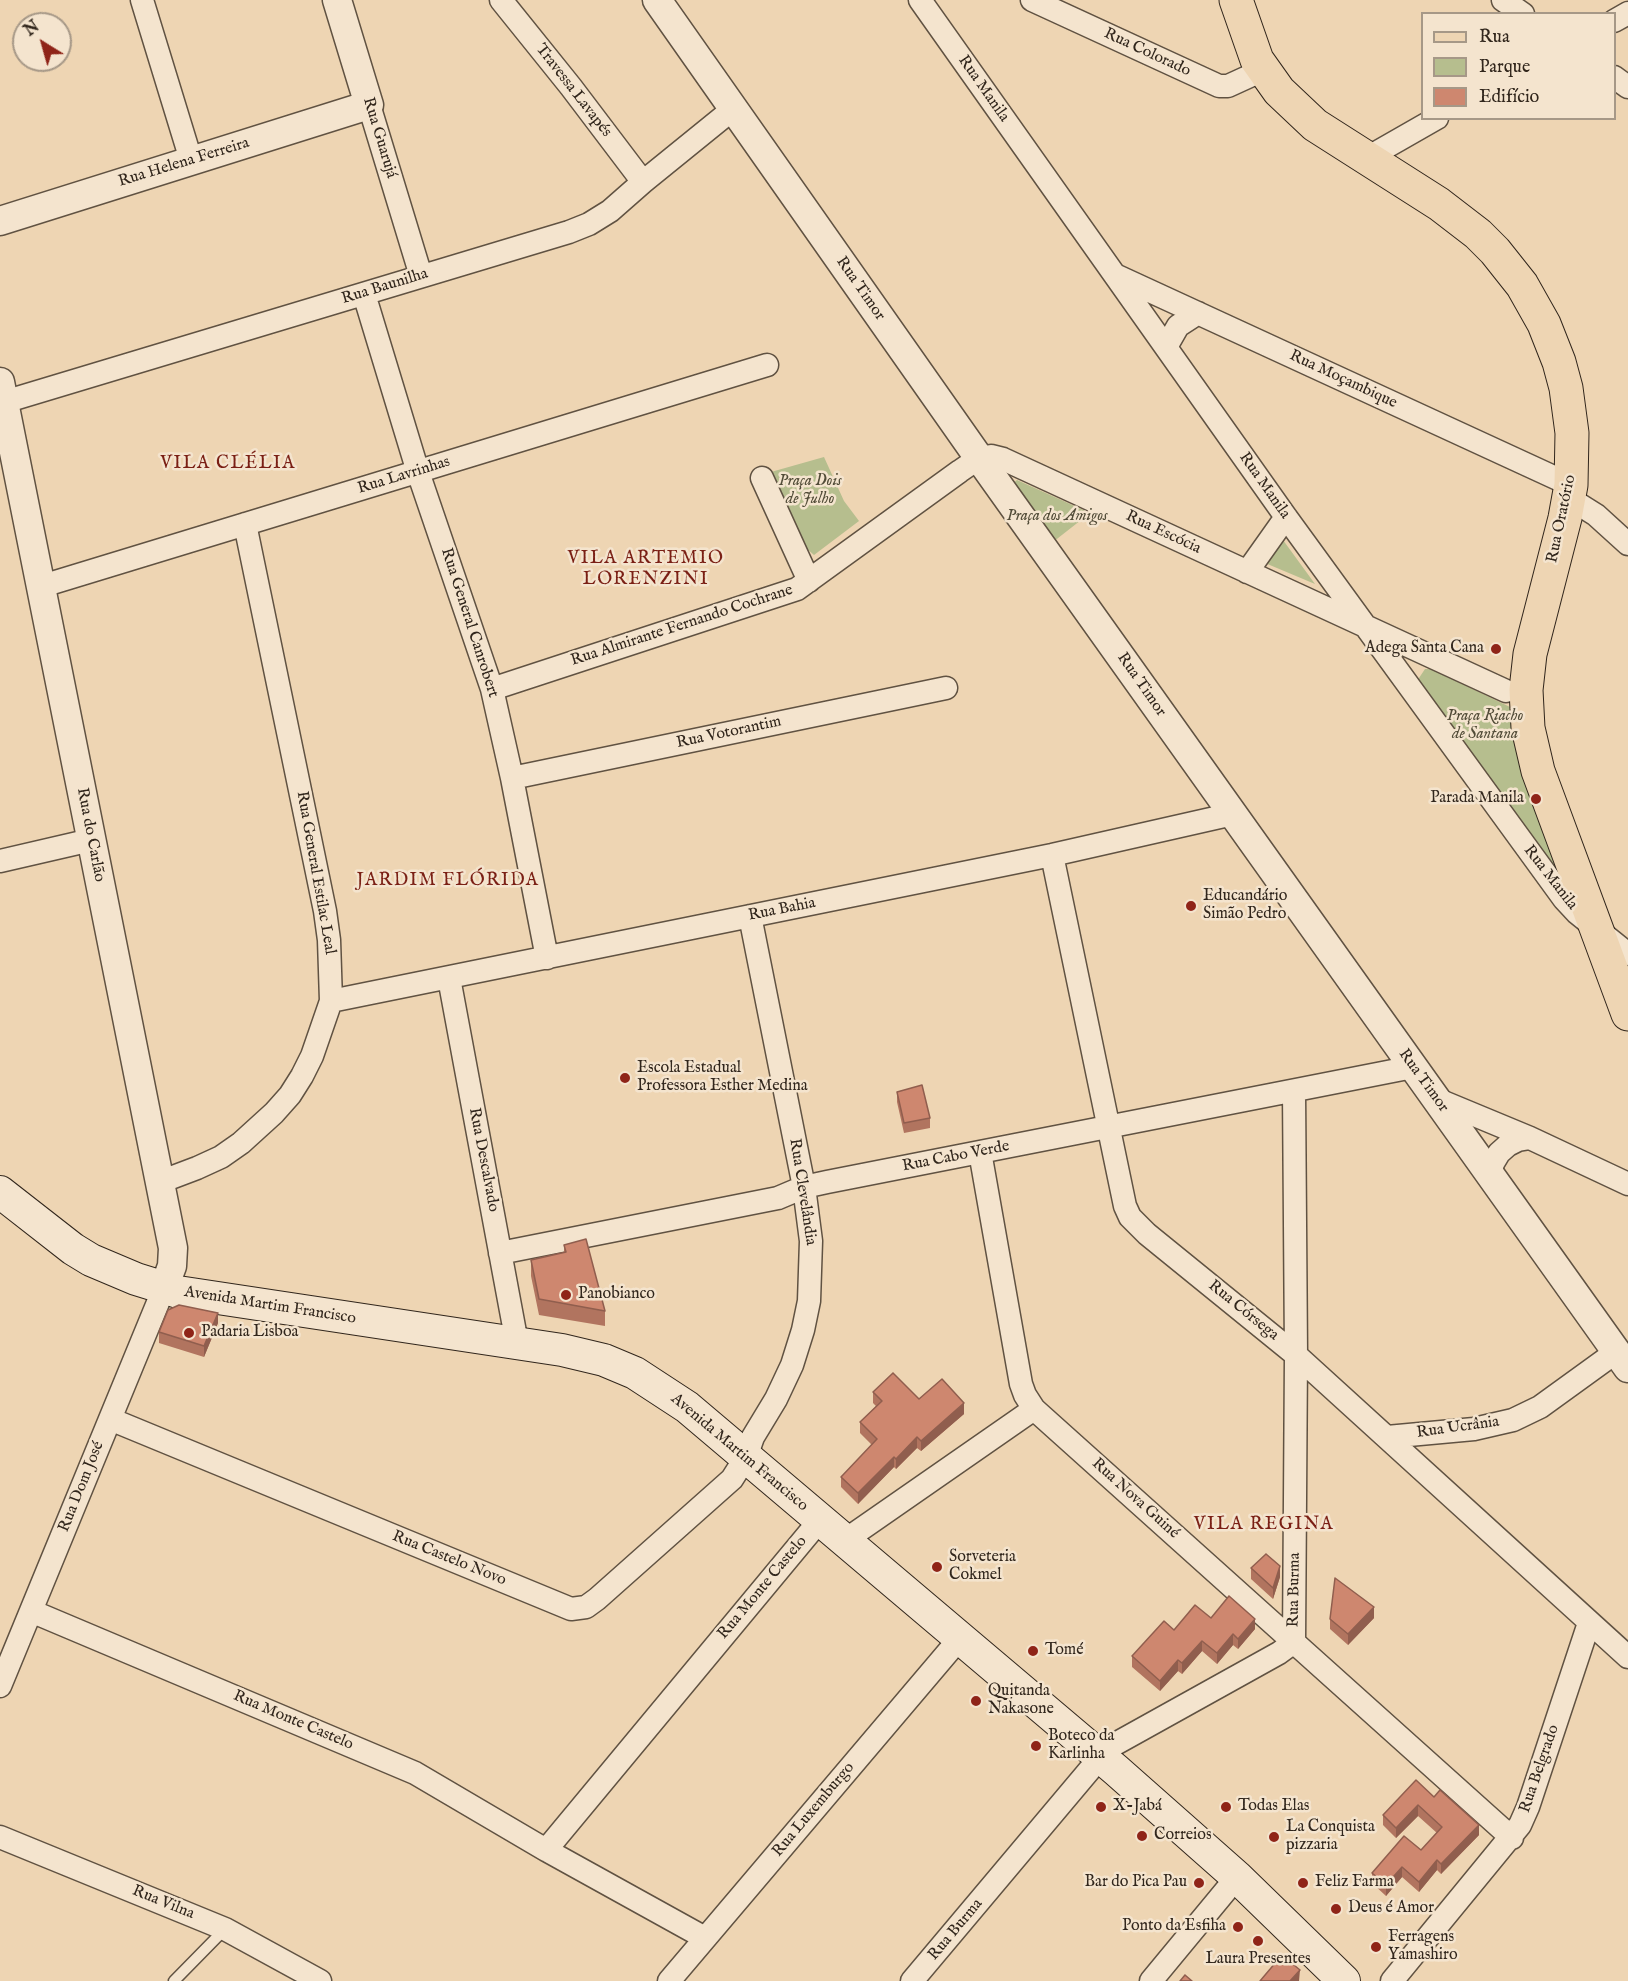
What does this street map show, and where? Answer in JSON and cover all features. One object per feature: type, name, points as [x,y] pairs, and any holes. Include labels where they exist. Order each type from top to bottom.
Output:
[{"type":"main road","name":"Rua Oratório","points":[[1236,0],[1250,44],[1263,70],[1279,91],[1308,119],[1439,204],[1478,234],[1511,270],[1527,294],[1547,332],[1559,362],[1566,388],[1572,433],[1570,492],[1530,654],[1527,708],[1532,751],[1538,771],[1628,1014]]},
{"type":"main road","name":"Avenida Martim Francisco","points":[[0,1192],[91,1260],[135,1279],[164,1288],[193,1295],[562,1350],[594,1358],[635,1373],[687,1407],[1101,1757],[1236,1877],[1344,1981]]},
{"type":"street","points":[[142,0],[191,160]]},
{"type":"street","name":"Rua Guarujá","points":[[337,0],[421,276]]},
{"type":"street","name":"Travessa Lavapés","points":[[501,0],[643,182]]},
{"type":"street","name":"Rua Timor","points":[[657,0],[979,458],[1622,1360]]},
{"type":"street","name":"Rua Manila","points":[[920,0],[1363,625],[1564,899],[1576,913],[1628,954]]},
{"type":"street","name":"Rua Colorado","points":[[1032,0],[1219,86],[1228,86],[1263,70]]},
{"type":"street","points":[[1503,0],[1520,12]]},
{"type":"street","name":"Rua Helena Ferreira","points":[[0,220],[369,105]]},
{"type":"street","name":"Rua Baunilha","points":[[2,392],[364,294],[569,232],[589,224],[610,211],[733,109]]},
{"type":"street","points":[[1367,158],[1434,120]]},
{"type":"street","name":"Rua Moçambique","points":[[1114,275],[1570,492],[1628,544]]},
{"type":"street","name":"Rua General Canrobert","points":[[364,294],[418,472],[492,689],[547,958]]},
{"type":"street","points":[[1166,346],[1178,326],[1198,313]]},
{"type":"street","name":"Rua Lavrinhas","points":[[39,587],[767,365]]},
{"type":"street","name":"Rua do Carlão","points":[[2,392],[39,587],[160,1182],[173,1256],[164,1288]]},
{"type":"street","name":"Rua Escócia","points":[[979,458],[991,456],[1003,459],[1506,691]]},
{"type":"street","name":"Rua Almirante Fernando Cochrane","points":[[492,689],[788,593],[809,581],[979,458]]},
{"type":"street","points":[[762,478],[809,581]]},
{"type":"street","points":[[1247,572],[1286,517]]},
{"type":"street","name":"Rua General Estilac Leal","points":[[160,1182],[221,1157],[241,1143],[274,1113],[290,1095],[307,1066],[331,1001],[329,940],[325,911],[245,524]]},
{"type":"street","name":"Rua Votorantim","points":[[512,778],[946,688]]},
{"type":"street","name":"Rua Bahia","points":[[331,1001],[1052,855],[1233,814]]},
{"type":"street","points":[[0,861],[91,840]]},
{"type":"street","name":"Rua Córsega","points":[[1052,855],[1125,1206],[1137,1226],[1296,1355],[1628,1657]]},
{"type":"street","name":"Rua Clevelândia","points":[[746,1457],[753,1437],[776,1399],[788,1373],[803,1330],[809,1292],[811,1241],[804,1187],[750,916]]},
{"type":"street","name":"Rua Descalvado","points":[[449,978],[517,1342]]},
{"type":"street","name":"Rua Cabo Verde","points":[[500,1253],[778,1198],[804,1187],[1413,1067]]},
{"type":"street","name":"Rua Burma","points":[[912,1981],[1114,1743],[1279,1653],[1294,1642],[1296,1355],[1294,1091]]},
{"type":"street","points":[[1436,1099],[1530,1138],[1628,1184]]},
{"type":"street","points":[[1490,1174],[1499,1153],[1518,1140],[1530,1138]]},
{"type":"street","name":"Rua Nova Guiné","points":[[980,1152],[1021,1384],[1024,1395],[1034,1409],[1512,1838]]},
{"type":"street","name":"Rua Dom José","points":[[0,1686],[164,1288]]},
{"type":"street","name":"Rua Ucrânia","points":[[1387,1437],[1474,1429],[1513,1420],[1622,1360]]},
{"type":"street","points":[[844,1541],[1034,1409]]},
{"type":"street","name":"Rua Castelo Novo","points":[[110,1419],[571,1609],[586,1607],[597,1599],[732,1479],[746,1457]]},
{"type":"street","name":"Rua Monte Castelo","points":[[546,1850],[820,1520]]},
{"type":"street","name":"Rua Monte Castelo","points":[[31,1611],[415,1773],[546,1850],[705,1938]]},
{"type":"street","name":"Rua Belgrado","points":[[1392,1981],[1512,1838],[1528,1807],[1589,1623]]},
{"type":"street","name":"Rua Luxemburgo","points":[[669,1981],[960,1638]]},
{"type":"street","name":"Rua Vilna","points":[[0,1838],[225,1929],[285,1973],[320,1981]]},
{"type":"street","points":[[1151,1981],[1236,1877]]},
{"type":"lane","points":[[174,1981],[225,1929]]},
{"type":"green space","name":"Praça Dois de Julho","points":[[824,457],[844,501],[859,521],[814,555],[806,548],[771,472]]},
{"type":"green space","name":"Praça dos Amigos","points":[[1017,480],[1090,513],[1053,542],[1012,484]]},
{"type":"green space","points":[[1283,540],[1315,584],[1265,563]]},
{"type":"green space","name":"Praça Riacho de Santana","points":[[1425,669],[1431,669],[1510,707],[1520,759],[1557,869],[1554,871],[1419,683],[1419,678]]},
{"type":"building","points":[[922,1085],[930,1118],[904,1123],[897,1092]]},
{"type":"building","name":"Panobianco","points":[[586,1239],[605,1311],[539,1299],[531,1260],[566,1252],[564,1245]]},
{"type":"building","name":"Padaria Lisboa","points":[[179,1305],[218,1313],[204,1346],[159,1332],[168,1310]]},
{"type":"building","points":[[893,1373],[919,1399],[942,1379],[964,1403],[921,1441],[917,1437],[858,1493],[841,1477],[877,1439],[860,1422],[882,1401],[873,1392]]},
{"type":"building","points":[[1266,1554],[1280,1566],[1273,1588],[1251,1568]]},
{"type":"building","points":[[1335,1578],[1374,1607],[1348,1634],[1330,1619]]},
{"type":"building","points":[[1229,1596],[1255,1619],[1238,1639],[1233,1634],[1217,1653],[1202,1641],[1182,1663],[1178,1660],[1160,1681],[1132,1656],[1164,1621],[1174,1630],[1195,1605],[1211,1618]]},
{"type":"building","points":[[1416,1780],[1434,1797],[1440,1790],[1479,1825],[1441,1864],[1437,1860],[1419,1882],[1402,1867],[1386,1885],[1372,1873],[1404,1836],[1421,1850],[1442,1827],[1418,1805],[1396,1828],[1383,1815]]},
{"type":"building","points":[[1282,1955],[1300,1970],[1290,1981],[1260,1981]]},
{"type":"building","points":[[1185,1975],[1192,1981],[1180,1981]]},
{"type":"place","name":"Adega Santa Cana","points":[[1496,649]]},
{"type":"place","name":"Parada Manila","points":[[1536,799]]},
{"type":"place","name":"Educandário Simão Pedro","points":[[1191,906]]},
{"type":"place","name":"Escola Estadual Professora Esther Medina","points":[[625,1078]]},
{"type":"place","name":"Panobianco","points":[[566,1295]]},
{"type":"place","name":"Padaria Lisboa","points":[[189,1333]]},
{"type":"place","name":"Sorveteria Cokmel","points":[[937,1567]]},
{"type":"place","name":"Tomé","points":[[1033,1651]]},
{"type":"place","name":"Quitanda Nakasone","points":[[976,1701]]},
{"type":"place","name":"Boteco da Karlinha","points":[[1036,1746]]},
{"type":"place","name":"X-Jabá","points":[[1101,1807]]},
{"type":"place","name":"Todas Elas","points":[[1226,1807]]},
{"type":"place","name":"Correios","points":[[1142,1836]]},
{"type":"place","name":"La Conquista pizzaria","points":[[1274,1837]]},
{"type":"place","name":"Bar do Pica Pau","points":[[1199,1883]]},
{"type":"place","name":"Feliz Farma","points":[[1303,1883]]},
{"type":"place","name":"Deus é Amor","points":[[1336,1909]]},
{"type":"place","name":"Ponto da Esfiha","points":[[1238,1927]]},
{"type":"place","name":"Laura Presentes","points":[[1258,1941]]},
{"type":"place","name":"Ferragens Yamashiro","points":[[1376,1947]]},
{"type":"district","name":"VILA CLÉLIA","points":[[228,464]]},
{"type":"district","name":"VILA ARTEMIO LORENZINI","points":[[646,569]]},
{"type":"district","name":"JARDIM FLÓRIDA","points":[[448,881]]},
{"type":"district","name":"VILA REGINA","points":[[1264,1525]]}]
